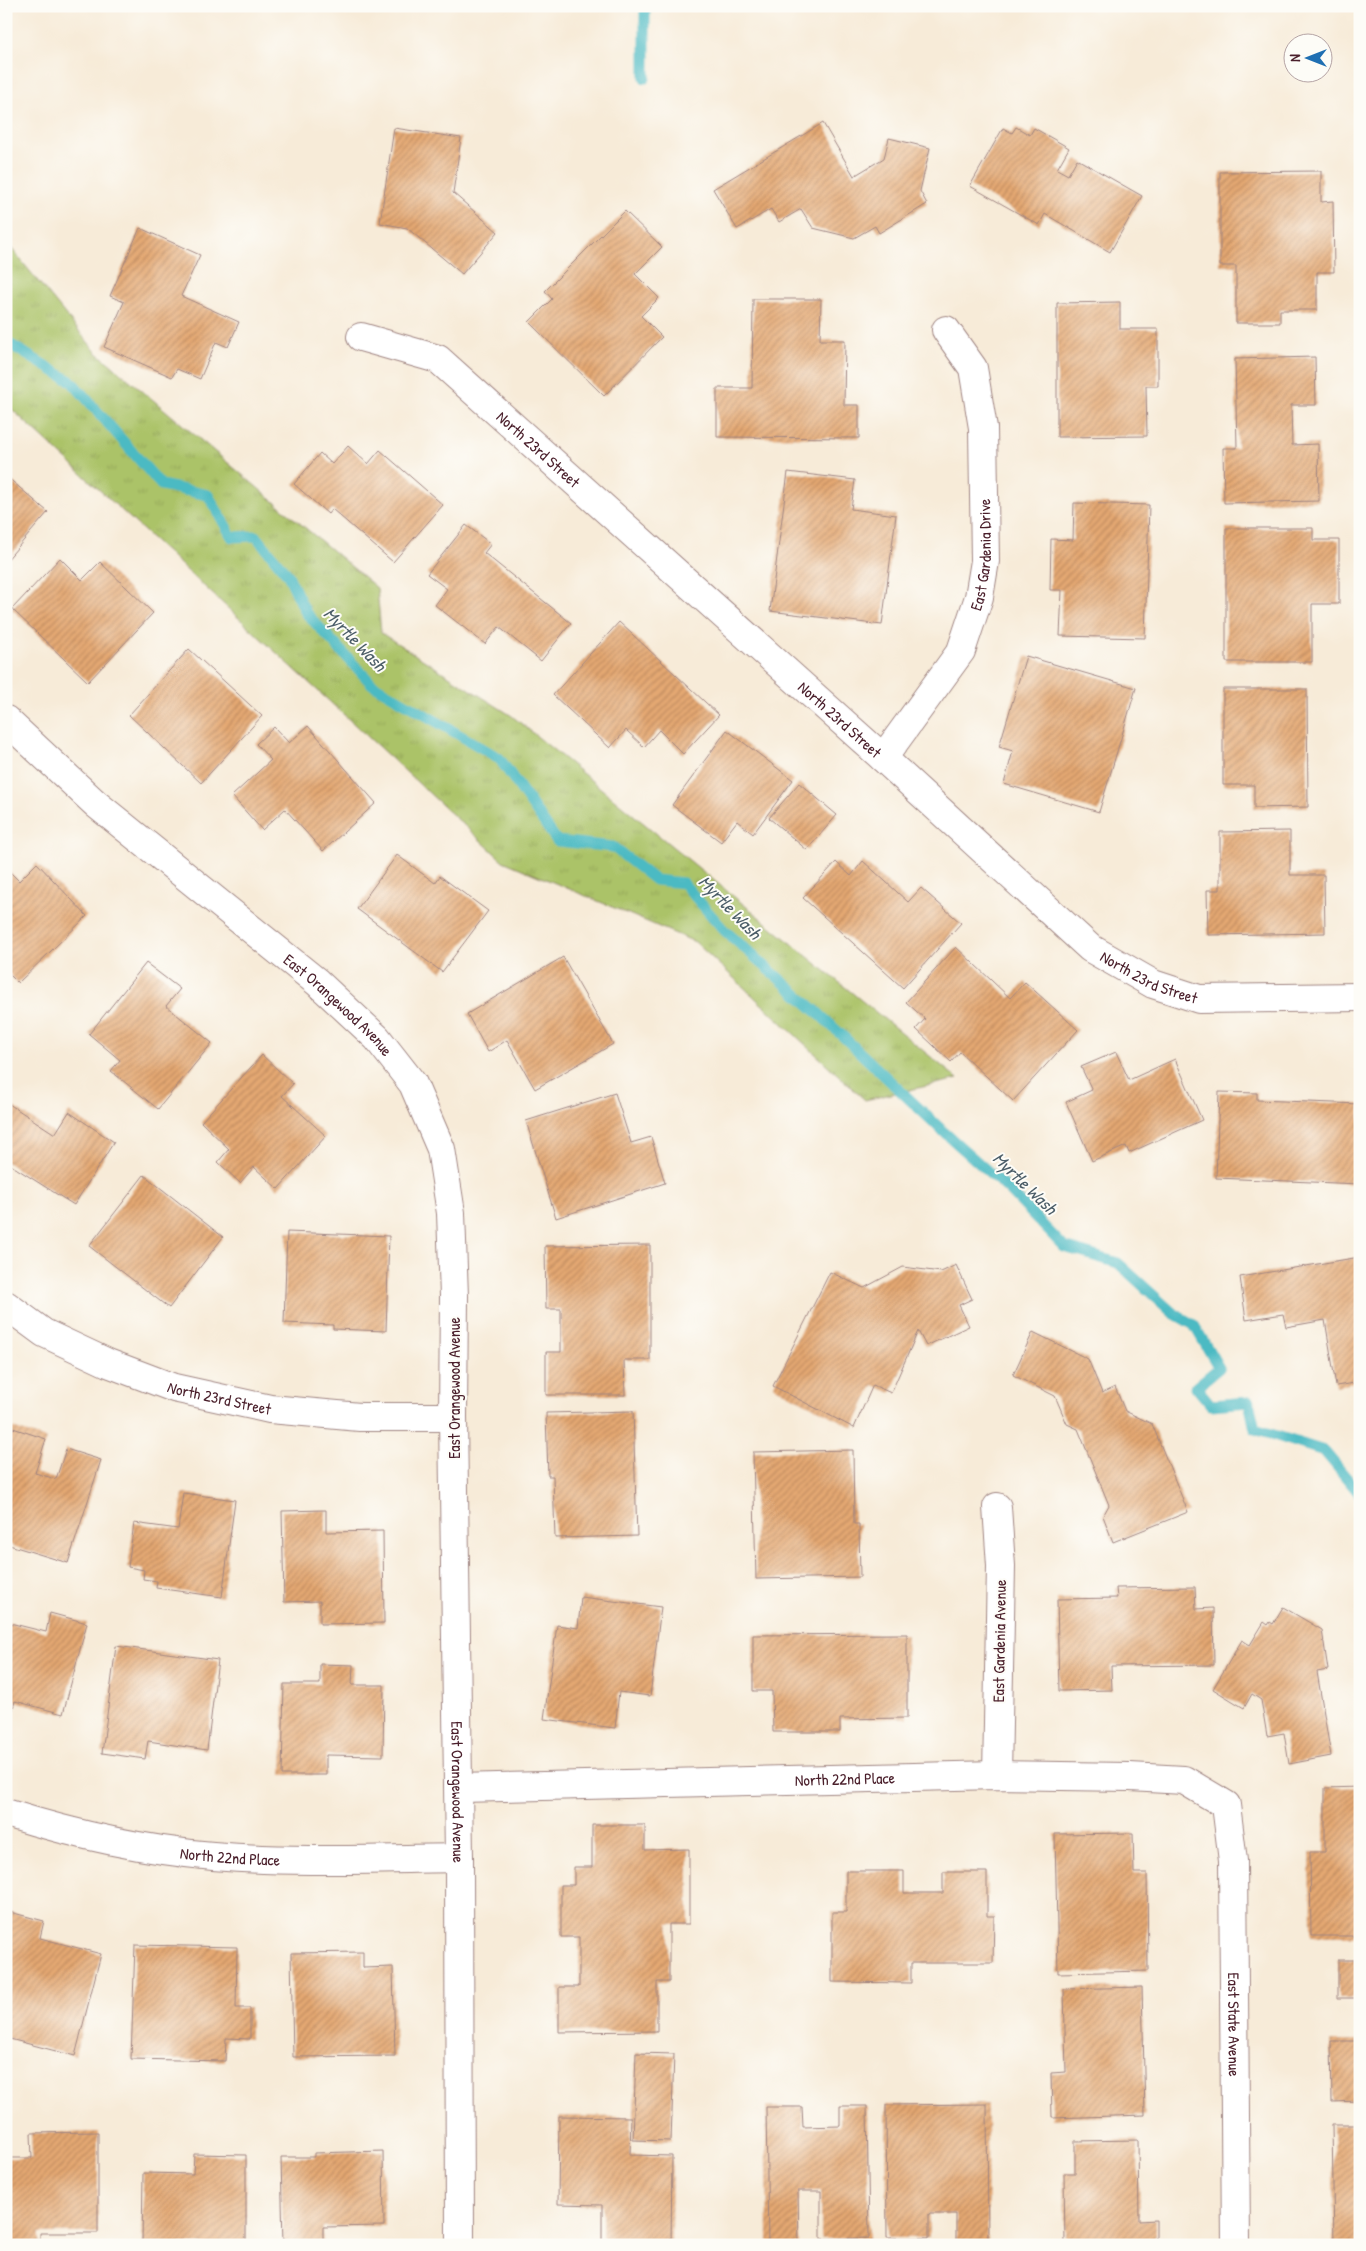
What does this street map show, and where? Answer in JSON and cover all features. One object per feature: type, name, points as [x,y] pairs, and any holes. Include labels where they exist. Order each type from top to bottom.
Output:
[{"type":"street","name":"East Gardenia Drive","points":[[883,758],[961,650],[979,598],[984,570],[983,428],[973,368],[946,330]]},
{"type":"street","name":"North 23rd Street","points":[[361,337],[438,359],[883,758],[1090,948],[1153,984],[1199,998],[1360,997]]},
{"type":"street","name":"East Orangewood Avenue","points":[[6,720],[96,804],[317,982],[377,1038],[413,1084],[441,1149],[451,1213],[454,1296],[453,1417],[459,1788],[460,2245]]},
{"type":"street","name":"North 23rd Street","points":[[6,1306],[44,1333],[108,1363],[174,1388],[270,1409],[360,1417],[453,1417]]},
{"type":"street","name":"East Gardenia Avenue","points":[[997,1507],[1000,1566],[997,1775]]},
{"type":"street","name":"North 22nd Place","points":[[459,1788],[997,1775],[1130,1777],[1184,1780],[1226,1805]]},
{"type":"street","name":"East State Avenue","points":[[1226,1805],[1233,1861],[1236,2245]]},
{"type":"street","name":"North 22nd Place","points":[[6,1813],[47,1826],[143,1847],[213,1856],[280,1859],[459,1858]]},
{"type":"green space","points":[[6,242],[96,352],[377,588],[381,633],[512,716],[958,1079],[865,1100],[695,942],[503,861],[6,404]]},
{"type":"building","points":[[823,123],[854,176],[884,158],[889,138],[930,148],[920,191],[927,204],[879,233],[875,226],[854,238],[813,228],[801,209],[779,222],[771,209],[737,229],[713,189]]},
{"type":"building","points":[[1016,127],[1030,135],[1034,128],[1069,148],[1057,169],[1068,175],[1077,159],[1142,196],[1110,252],[1045,214],[1039,225],[970,186],[1003,128],[1012,133]]},
{"type":"building","points":[[394,128],[461,138],[453,193],[498,232],[462,274],[407,228],[380,223]]},
{"type":"building","points":[[1321,171],[1321,202],[1333,201],[1334,272],[1317,272],[1317,310],[1280,310],[1280,323],[1236,323],[1236,266],[1220,266],[1220,172]]},
{"type":"building","points":[[625,211],[662,247],[635,274],[659,298],[641,316],[662,337],[604,396],[529,322],[552,299],[545,291]]},
{"type":"building","points":[[140,228],[200,255],[181,296],[239,322],[228,347],[216,342],[200,379],[177,369],[172,377],[104,347],[124,302],[110,296]]},
{"type":"building","points":[[753,299],[821,299],[820,340],[845,340],[844,405],[859,405],[859,438],[717,437],[717,388],[752,388]]},
{"type":"building","points":[[1120,302],[1120,329],[1158,329],[1158,386],[1146,386],[1147,436],[1057,437],[1057,303]]},
{"type":"building","points":[[1315,357],[1316,405],[1291,405],[1292,445],[1318,444],[1319,501],[1224,503],[1223,448],[1237,448],[1235,359]]},
{"type":"building","points":[[348,446],[368,464],[380,450],[443,505],[393,562],[332,509],[328,514],[294,484],[320,453],[332,464]]},
{"type":"building","points":[[788,472],[855,480],[851,509],[896,515],[882,625],[770,611]]},
{"type":"building","points":[[6,476],[48,512],[6,561]]},
{"type":"building","points":[[1074,503],[1149,505],[1145,638],[1060,636],[1062,590],[1050,590],[1051,539],[1073,540]]},
{"type":"building","points":[[466,525],[491,544],[484,553],[571,623],[541,661],[499,627],[485,644],[435,605],[447,589],[427,574]]},
{"type":"building","points":[[1226,528],[1313,528],[1313,540],[1339,540],[1339,604],[1312,604],[1312,662],[1226,662]]},
{"type":"building","points":[[60,558],[82,580],[100,562],[153,613],[88,682],[12,609]]},
{"type":"building","points":[[619,622],[719,715],[683,754],[659,730],[644,747],[626,730],[610,748],[553,695]]},
{"type":"building","points":[[189,649],[262,716],[201,783],[129,715]]},
{"type":"building","points":[[1026,656],[1136,688],[1099,812],[1004,784],[1013,751],[999,747]]},
{"type":"building","points":[[1223,689],[1307,689],[1308,807],[1254,808],[1254,785],[1223,785]]},
{"type":"building","points":[[308,726],[376,803],[323,851],[285,809],[262,830],[232,796],[271,760],[256,744],[274,727],[289,743]]},
{"type":"building","points":[[727,730],[793,780],[753,834],[737,821],[721,842],[672,805]]},
{"type":"building","points":[[799,783],[837,815],[807,850],[769,818]]},
{"type":"building","points":[[1290,831],[1290,875],[1324,875],[1325,933],[1208,935],[1207,890],[1220,890],[1220,832]]},
{"type":"building","points":[[397,855],[435,883],[440,876],[488,911],[442,972],[357,909]]},
{"type":"building","points":[[863,861],[908,902],[921,888],[961,923],[903,988],[803,898],[836,862],[851,876]]},
{"type":"building","points":[[37,863],[87,916],[18,983],[6,971],[6,868],[19,881]]},
{"type":"building","points":[[956,947],[1010,998],[1025,982],[1078,1030],[1013,1101],[960,1052],[951,1062],[916,1029],[925,1019],[906,1002]]},
{"type":"building","points":[[563,957],[613,1044],[535,1089],[507,1040],[488,1052],[467,1014]]},
{"type":"building","points":[[146,963],[180,989],[166,1006],[212,1043],[158,1109],[111,1071],[120,1060],[89,1034]]},
{"type":"building","points":[[1116,1052],[1129,1080],[1175,1059],[1202,1120],[1129,1153],[1126,1146],[1092,1161],[1066,1102],[1092,1090],[1081,1067]]},
{"type":"building","points":[[262,1055],[293,1084],[282,1096],[326,1136],[278,1189],[254,1167],[240,1183],[218,1162],[229,1149],[201,1122]]},
{"type":"building","points":[[1219,1092],[1257,1093],[1257,1100],[1360,1104],[1360,1184],[1216,1178]]},
{"type":"building","points":[[615,1093],[631,1143],[651,1137],[665,1183],[556,1218],[526,1121]]},
{"type":"building","points":[[9,1104],[55,1134],[69,1112],[114,1142],[74,1205],[6,1162],[6,1109]]},
{"type":"building","points":[[144,1175],[223,1237],[169,1308],[89,1246]]},
{"type":"building","points":[[287,1232],[389,1236],[386,1331],[333,1329],[333,1325],[284,1323]]},
{"type":"building","points":[[650,1245],[650,1360],[624,1360],[625,1395],[546,1395],[546,1352],[561,1352],[561,1309],[546,1309],[545,1246]]},
{"type":"building","points":[[1360,1257],[1360,1382],[1336,1386],[1325,1320],[1286,1327],[1283,1314],[1246,1320],[1240,1277]]},
{"type":"building","points":[[956,1265],[972,1299],[959,1305],[969,1326],[926,1346],[918,1331],[891,1393],[873,1385],[854,1428],[773,1386],[830,1272],[864,1288],[903,1267],[941,1272]]},
{"type":"building","points":[[1033,1332],[1088,1359],[1102,1393],[1115,1387],[1125,1411],[1152,1424],[1188,1512],[1113,1542],[1103,1516],[1109,1505],[1078,1429],[1067,1424],[1055,1396],[1013,1375]]},
{"type":"building","points":[[633,1411],[637,1536],[555,1538],[553,1476],[548,1476],[546,1413]]},
{"type":"building","points":[[7,1426],[46,1439],[35,1473],[56,1479],[66,1449],[101,1460],[68,1563],[6,1544]]},
{"type":"building","points":[[853,1450],[854,1524],[859,1524],[860,1577],[756,1579],[753,1452]]},
{"type":"building","points":[[183,1493],[235,1500],[222,1597],[156,1588],[157,1581],[143,1579],[144,1570],[128,1567],[134,1523],[178,1529]]},
{"type":"building","points":[[326,1510],[326,1532],[383,1531],[384,1623],[320,1624],[320,1601],[284,1602],[282,1511]]},
{"type":"building","points":[[1195,1587],[1196,1609],[1213,1608],[1214,1665],[1111,1666],[1112,1690],[1059,1691],[1057,1599],[1117,1598],[1116,1588]]},
{"type":"building","points":[[581,1597],[661,1607],[650,1696],[619,1692],[615,1728],[544,1719],[557,1625],[578,1628]]},
{"type":"building","points":[[1283,1607],[1322,1630],[1328,1670],[1317,1672],[1331,1756],[1289,1764],[1284,1733],[1267,1736],[1261,1700],[1252,1694],[1244,1708],[1213,1689],[1242,1640],[1250,1645],[1264,1622],[1268,1625],[1270,1622],[1273,1624]]},
{"type":"building","points":[[50,1613],[87,1623],[63,1714],[15,1701],[10,1720],[6,1719],[6,1622],[46,1632]]},
{"type":"building","points":[[907,1634],[907,1718],[840,1719],[840,1732],[773,1732],[772,1691],[753,1691],[753,1635]]},
{"type":"building","points":[[116,1646],[218,1660],[207,1750],[148,1741],[145,1759],[102,1753]]},
{"type":"building","points":[[320,1664],[353,1665],[352,1685],[384,1685],[383,1756],[326,1755],[326,1775],[282,1775],[284,1684],[320,1684]]},
{"type":"building","points":[[1360,1787],[1360,1936],[1311,1936],[1310,1852],[1325,1852],[1325,1788]]},
{"type":"building","points":[[592,1825],[645,1825],[645,1850],[689,1849],[689,1924],[669,1924],[669,1982],[657,1982],[657,2031],[559,2032],[559,1987],[579,1987],[579,1937],[561,1937],[561,1885],[574,1885],[574,1867],[592,1867]]},
{"type":"building","points":[[1133,1833],[1134,1873],[1147,1873],[1148,1971],[1058,1973],[1055,1834]]},
{"type":"building","points":[[846,1871],[904,1871],[904,1893],[943,1893],[943,1872],[987,1872],[987,1916],[994,1916],[993,1963],[911,1963],[911,1983],[832,1982],[832,1912],[846,1912]]},
{"type":"building","points":[[6,1911],[44,1921],[40,1938],[101,1954],[75,2056],[6,2038]]},
{"type":"building","points":[[135,1945],[237,1947],[236,2008],[250,2008],[250,2039],[226,2038],[225,2061],[131,2059]]},
{"type":"building","points":[[363,1952],[363,1968],[393,1967],[395,2056],[293,2057],[291,1953]]},
{"type":"building","points":[[1338,1960],[1360,1960],[1360,2101],[1332,2102],[1331,2041],[1357,2041],[1356,1998],[1338,1998]]},
{"type":"building","points":[[1142,1987],[1145,2115],[1052,2118],[1051,2073],[1066,2072],[1064,1989]]},
{"type":"building","points":[[636,2053],[674,2054],[671,2141],[633,2140]]},
{"type":"building","points":[[987,2104],[988,2245],[956,2245],[956,2214],[929,2214],[929,2238],[887,2238],[886,2105]]},
{"type":"building","points":[[840,2106],[867,2106],[869,2238],[821,2239],[821,2191],[798,2191],[799,2245],[768,2245],[766,2107],[802,2107],[803,2127],[840,2126]]},
{"type":"building","points":[[559,2116],[631,2117],[630,2155],[672,2156],[671,2245],[602,2245],[602,2205],[558,2204]]},
{"type":"building","points":[[1332,2125],[1360,2125],[1360,2245],[1334,2245]]},
{"type":"building","points":[[98,2132],[98,2233],[40,2233],[40,2245],[6,2245],[6,2158],[32,2158],[31,2133]]},
{"type":"building","points":[[1138,2140],[1139,2221],[1156,2220],[1156,2245],[1065,2245],[1064,2173],[1075,2173],[1075,2141]]},
{"type":"building","points":[[383,2151],[384,2226],[323,2227],[323,2245],[283,2245],[281,2157],[314,2157],[314,2153]]},
{"type":"building","points":[[194,2154],[246,2155],[246,2245],[142,2245],[143,2173],[193,2174]]},
{"type":"waterway","points":[[645,6],[645,78]]},
{"type":"waterway","name":"Myrtle Wash","points":[[6,342],[72,382],[161,485],[208,495],[232,537],[256,536],[288,575],[306,613],[372,684],[499,758],[557,841],[613,847],[655,880],[683,883],[724,930],[816,1011],[944,1132],[1009,1190],[1064,1247],[1118,1263],[1173,1313],[1194,1325],[1219,1368],[1196,1387],[1211,1405],[1249,1402],[1255,1429],[1324,1451],[1360,1494]]}]
